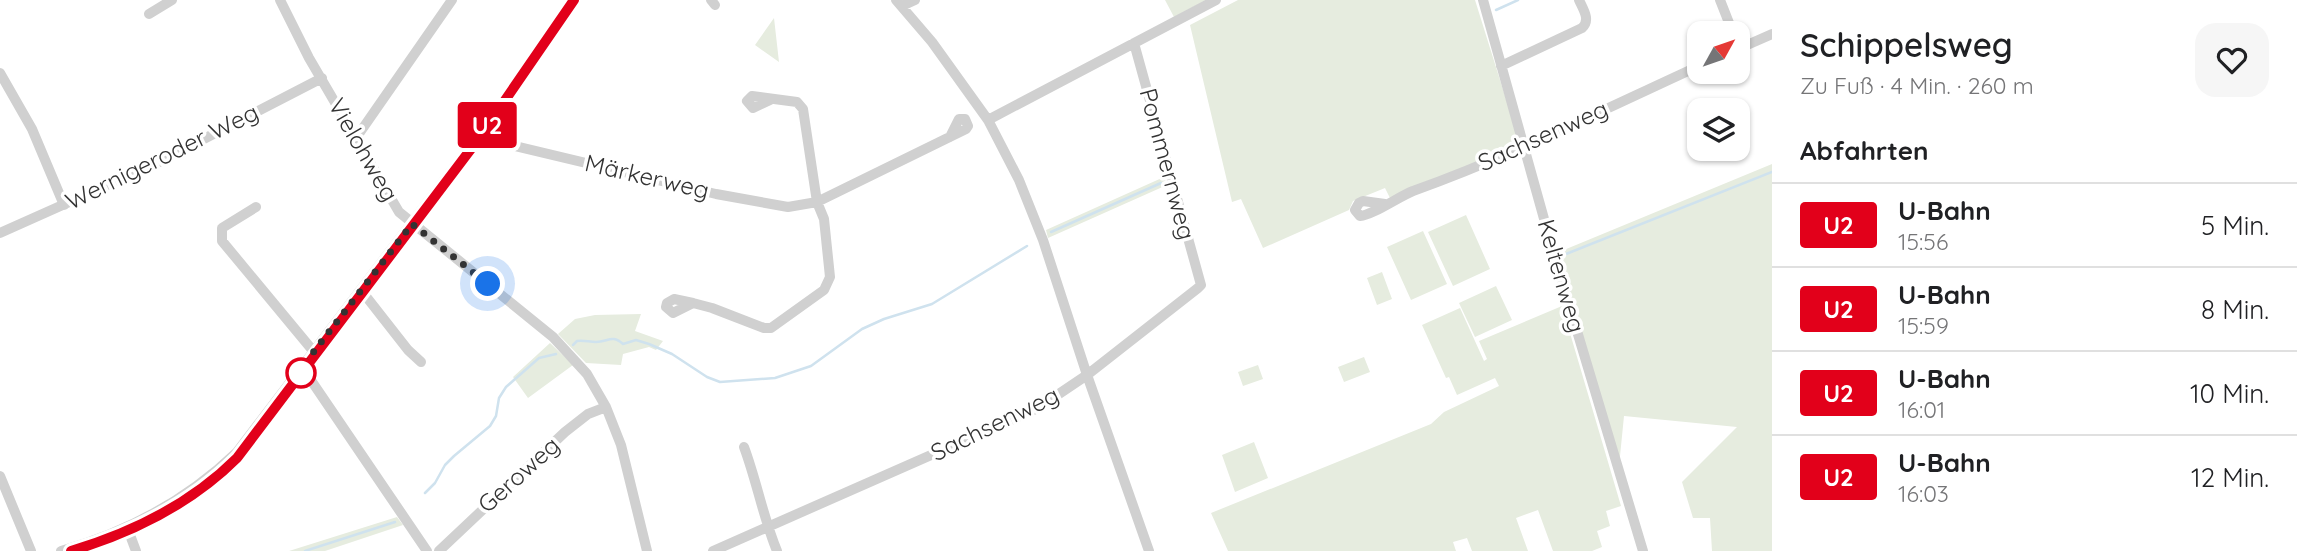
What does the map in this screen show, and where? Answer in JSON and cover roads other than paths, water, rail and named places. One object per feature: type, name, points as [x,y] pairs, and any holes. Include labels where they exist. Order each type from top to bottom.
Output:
[{"type":"street","points":[[149,14],[172,0]]},
{"type":"street","name":"Vielohweg","points":[[280,0],[399,212],[555,340],[587,374],[606,407],[621,445],[647,551]]},
{"type":"street","points":[[356,138],[452,0]]},
{"type":"street","points":[[61,551],[127,527],[177,501],[225,463],[247,440],[477,138],[572,0]]},
{"type":"street","points":[[915,0],[899,3],[988,120],[1019,180],[1043,240],[1149,551]]},
{"type":"street","points":[[988,120],[1216,0]]},
{"type":"street","name":"Keltenweg","points":[[1483,0],[1643,551]]},
{"type":"street","points":[[1501,66],[1586,25],[1587,17],[1579,0]]},
{"type":"street","points":[[1720,0],[1728,21]]},
{"type":"street","points":[[1750,43],[1772,34]]},
{"type":"street","name":"Pommernweg","points":[[1134,43],[1201,285]]},
{"type":"street","name":"Sachsenweg","points":[[1385,204],[1438,184],[1687,71]]},
{"type":"street","points":[[0,73],[3,85],[32,129],[64,205]]},
{"type":"street","name":"Wernigeroder Weg","points":[[0,233],[159,162],[322,78]]},
{"type":"street","points":[[693,303],[764,328],[771,328],[824,290],[830,277],[824,219],[817,202],[803,108],[797,102],[770,100]]},
{"type":"street","name":"Märkerweg","points":[[477,138],[775,206],[800,206],[817,202],[950,137]]},
{"type":"street","points":[[256,207],[222,228],[222,242],[314,352]]},
{"type":"street","name":"Sachsenweg","points":[[713,551],[1038,408],[1087,375],[1201,285]]},
{"type":"street","points":[[361,290],[408,350],[421,362]]},
{"type":"street","points":[[302,367],[427,551]]},
{"type":"street","name":"Geroweg","points":[[439,551],[461,527],[565,432],[588,414],[606,407]]},
{"type":"street","points":[[744,447],[756,480],[767,527],[777,551]]},
{"type":"street","points":[[0,476],[31,551]]},
{"type":"street","points":[[127,527],[136,551]]},
{"type":"waterway","points":[[1496,10],[1518,0]]},
{"type":"waterway","points":[[1566,254],[1772,172]]},
{"type":"waterway","points":[[1051,232],[1161,183]]},
{"type":"waterway","points":[[573,345],[577,341],[613,339],[623,344],[636,340],[672,354],[707,377],[720,382],[775,378],[811,366],[862,329],[932,304],[1027,246]]},
{"type":"waterway","points":[[425,493],[435,483],[445,465],[490,426],[496,416],[499,398],[506,387],[539,358],[556,354]]},
{"type":"waterway","points":[[305,551],[395,522]]},
{"type":"metro line","name":"U2","points":[[71,551],[125,531],[191,497],[237,458],[477,141],[574,0]]}]
